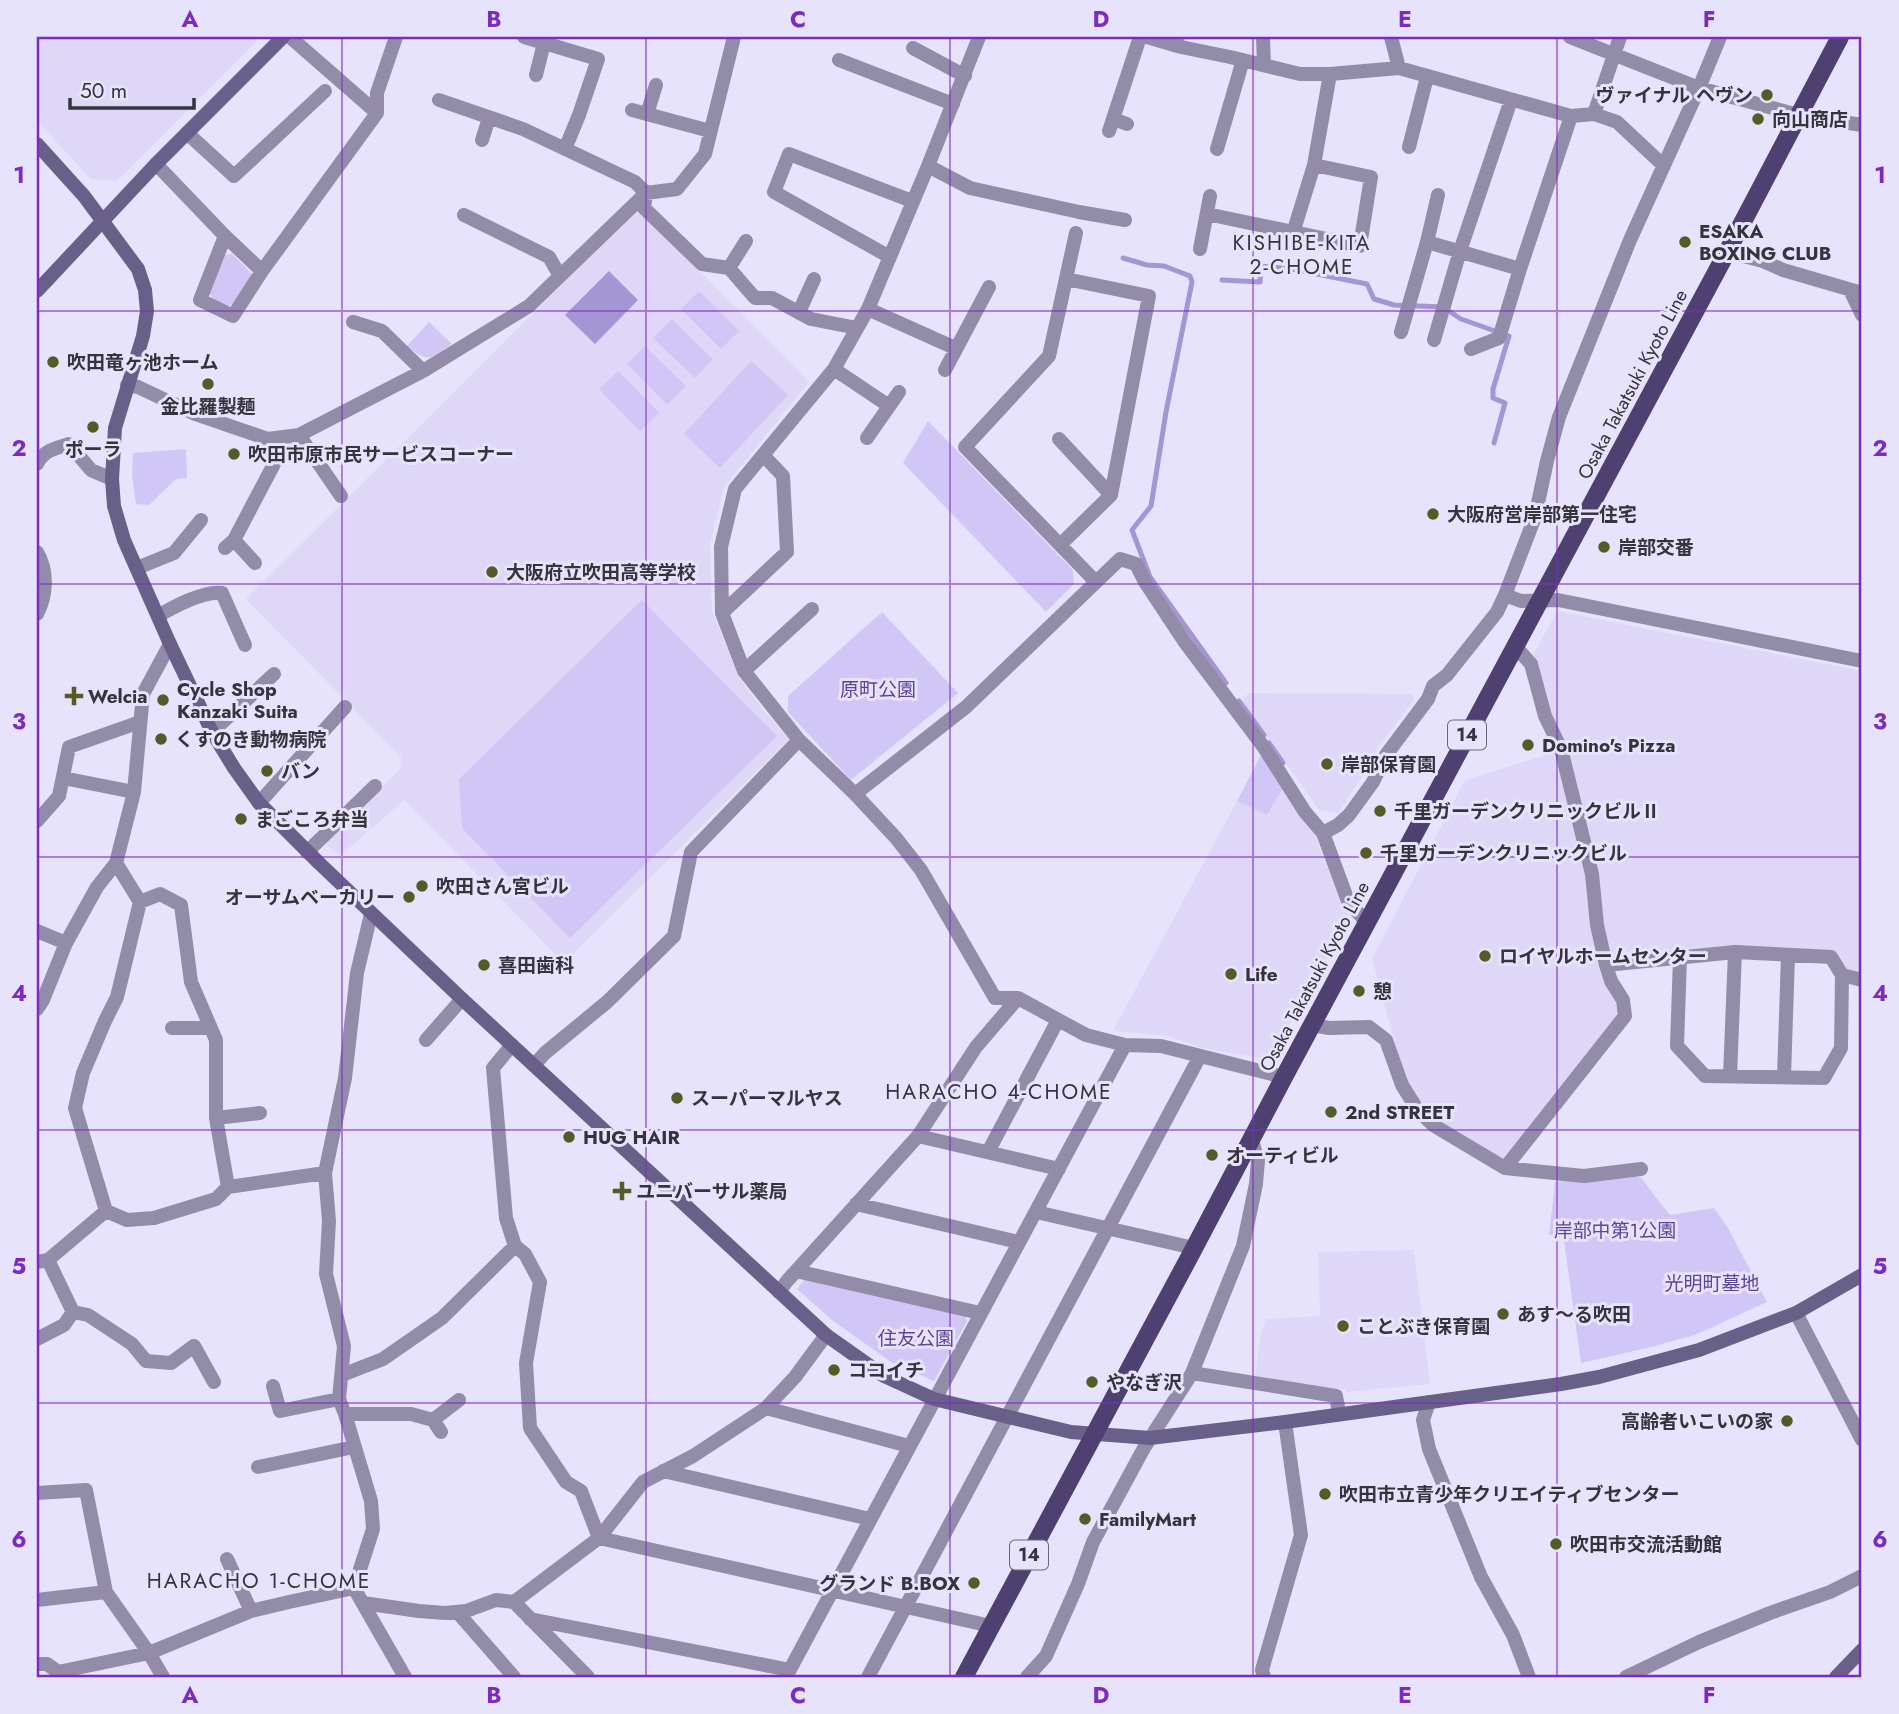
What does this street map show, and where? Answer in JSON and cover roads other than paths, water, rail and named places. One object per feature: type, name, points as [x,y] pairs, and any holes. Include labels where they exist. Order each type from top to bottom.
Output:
[{"type":"main road","name":"Osaka Takatsuki Kyoto Line","points":[[964,1677],[1840,37]]},
{"type":"street","points":[[39,285],[283,37]]},
{"type":"street","points":[[290,37],[377,113]]},
{"type":"street","points":[[225,236],[200,300],[233,316],[262,271],[377,113],[377,93],[396,37]]},
{"type":"street","points":[[524,37],[598,59],[565,149]]},
{"type":"street","points":[[127,385],[138,387],[195,414],[268,439],[299,435],[423,371],[529,306],[646,193],[677,189],[705,154],[734,37]]},
{"type":"street","points":[[979,37],[929,166],[868,309],[834,369],[734,489],[721,547],[722,613],[744,671],[799,740],[855,794],[896,838],[921,870],[995,998],[1018,998],[1086,1035],[1125,1045],[1161,1046],[1284,1077]]},
{"type":"street","points":[[1127,124],[1111,125],[1140,37]]},
{"type":"street","points":[[1147,37],[1300,74],[1399,68],[1571,116],[1594,114],[1617,122],[1664,166]]},
{"type":"street","points":[[1263,37],[1264,65]]},
{"type":"street","points":[[1391,37],[1399,68]]},
{"type":"street","points":[[1570,37],[1699,88],[1798,116],[1862,125]]},
{"type":"street","points":[[1594,114],[1620,37]]},
{"type":"street","points":[[1323,834],[1349,815],[1373,782],[1386,755],[1428,699],[1433,686],[1447,675],[1497,612],[1535,517],[1559,417],[1630,240],[1720,37]]},
{"type":"street","points":[[536,75],[544,43]]},
{"type":"street","points":[[913,48],[965,76]]},
{"type":"street","points":[[839,60],[953,104]]},
{"type":"street","points":[[1217,149],[1243,60]]},
{"type":"street","points":[[1293,233],[1314,165],[1330,74]]},
{"type":"street","points":[[1409,147],[1427,77]]},
{"type":"street","points":[[647,114],[656,85]]},
{"type":"street","points":[[187,133],[234,176],[325,91]]},
{"type":"street","points":[[439,100],[523,129],[635,182],[646,193]]},
{"type":"street","points":[[1434,340],[1460,251],[1511,100]]},
{"type":"street","points":[[632,110],[710,131]]},
{"type":"street","points":[[1471,349],[1501,333],[1571,116]]},
{"type":"street","points":[[482,140],[489,118]]},
{"type":"street","points":[[37,144],[84,196],[138,269],[145,290],[147,311],[143,336],[115,428],[112,479],[114,506],[124,540],[170,644],[212,732],[234,768],[259,803],[371,914],[826,1335],[884,1376],[934,1399],[1072,1432],[1150,1438],[1285,1422],[1599,1377],[1699,1350],[1796,1313],[1862,1275]]},
{"type":"street","points":[[890,257],[774,192],[789,154],[912,201]]},
{"type":"street","points":[[156,164],[262,271]]},
{"type":"street","points":[[1207,214],[1360,246],[1371,177],[1314,165]]},
{"type":"street","points":[[929,166],[970,188],[1125,220]]},
{"type":"street","points":[[646,193],[644,208],[702,264],[729,268],[755,298],[772,298],[811,318],[857,328]]},
{"type":"street","points":[[1401,332],[1438,195]]},
{"type":"street","points":[[1200,249],[1210,196]]},
{"type":"street","points":[[464,215],[549,257],[560,276]]},
{"type":"street","points":[[1076,233],[1049,356],[965,447],[1096,582]]},
{"type":"street","points":[[729,268],[746,241]]},
{"type":"street","points":[[1427,242],[1520,269]]},
{"type":"street","points":[[1727,252],[1856,292],[1862,315]]},
{"type":"street","points":[[799,313],[814,279]]},
{"type":"street","points":[[1060,544],[1111,495],[1149,296],[1066,279]]},
{"type":"street","points":[[945,370],[955,348],[986,307],[989,287]]},
{"type":"street","points":[[868,309],[955,348]]},
{"type":"street","points":[[353,322],[382,331],[423,371]]},
{"type":"street","points":[[834,369],[889,406]]},
{"type":"street","points":[[867,438],[899,392]]},
{"type":"street","points":[[299,435],[341,496]]},
{"type":"street","points":[[255,563],[230,544],[275,462],[268,439]]},
{"type":"street","points":[[1059,439],[1111,495]]},
{"type":"street","points":[[37,464],[41,457],[52,449],[68,444],[91,470],[112,479]]},
{"type":"street","points":[[722,613],[787,552],[783,476],[763,455]]},
{"type":"street","points":[[137,568],[174,553],[201,520]]},
{"type":"street","points":[[37,552],[45,577],[44,601],[37,614]]},
{"type":"street","points":[[855,794],[966,707],[1120,559],[1136,564],[1184,641],[1263,746],[1305,812],[1323,834],[1348,901],[1367,923]]},
{"type":"street","points":[[158,616],[213,592],[222,593],[245,645]]},
{"type":"street","points":[[1505,595],[1521,601],[1558,600],[1862,661]]},
{"type":"street","points":[[744,671],[812,610]]},
{"type":"street","points":[[37,1009],[66,943],[97,887],[116,863],[134,792],[143,694],[170,644]]},
{"type":"street","points":[[1505,1168],[1625,1016],[1623,1000],[1611,981],[1606,965],[1597,925],[1592,874],[1561,749],[1545,716],[1531,664],[1515,646]]},
{"type":"street","points":[[212,732],[274,674]]},
{"type":"street","points":[[259,803],[345,707]]},
{"type":"street","points":[[37,821],[59,796],[69,747],[140,722]]},
{"type":"street","points":[[534,1065],[607,1002],[674,936],[691,852],[799,740]]},
{"type":"street","points":[[63,778],[134,792]]},
{"type":"street","points":[[307,852],[375,786]]},
{"type":"street","points":[[106,1212],[75,1108],[83,1073],[117,997],[140,901],[116,863]]},
{"type":"street","points":[[140,901],[160,894],[181,905],[191,982],[216,1040],[216,1118],[228,1187]]},
{"type":"street","points":[[371,914],[356,973],[345,1078],[325,1173],[329,1221],[326,1274],[344,1346],[339,1399],[371,1501],[373,1529],[354,1588],[405,1677]]},
{"type":"street","points":[[37,931],[66,943]]},
{"type":"street","points":[[1606,965],[1735,952],[1831,957],[1842,975],[1841,1048],[1824,1078],[1704,1076],[1677,1046],[1680,958]]},
{"type":"street","points":[[1730,1076],[1735,952]]},
{"type":"street","points":[[1784,1077],[1788,955]]},
{"type":"street","points":[[1842,975],[1862,979]]},
{"type":"street","points":[[779,1292],[918,1136],[976,1047],[1018,998]]},
{"type":"street","points":[[426,1040],[463,999]]},
{"type":"street","points":[[988,1153],[1058,1020]]},
{"type":"street","points":[[1312,1025],[1329,1028],[1370,1027],[1386,1040],[1402,1085],[1425,1117],[1433,1125],[1505,1168],[1584,1176],[1641,1169]]},
{"type":"street","points":[[172,1028],[211,1028]]},
{"type":"street","points":[[512,1045],[493,1068],[506,1218],[515,1246],[525,1254],[540,1282],[526,1363],[530,1428],[566,1482],[581,1490],[599,1538]]},
{"type":"street","points":[[530,1619],[788,1674],[1125,1045]]},
{"type":"street","points":[[867,1677],[1200,1056]]},
{"type":"street","points":[[216,1118],[260,1113]]},
{"type":"street","points":[[918,1136],[1059,1169]]},
{"type":"street","points":[[1027,1677],[1046,1656],[1078,1584],[1093,1542],[1150,1438],[1192,1373],[1243,1246],[1258,1161],[1251,1137]]},
{"type":"street","points":[[106,1212],[127,1220],[154,1218],[216,1199],[228,1187],[325,1173]]},
{"type":"street","points":[[856,1204],[1018,1242]]},
{"type":"street","points":[[106,1212],[43,1261],[73,1312],[88,1315],[132,1344],[146,1361],[171,1363],[194,1346],[214,1382]]},
{"type":"street","points":[[1036,1212],[1194,1248]]},
{"type":"street","points":[[342,1375],[383,1359],[442,1318],[515,1246]]},
{"type":"street","points":[[796,1271],[980,1312]]},
{"type":"street","points":[[37,1339],[64,1325],[73,1312]]},
{"type":"street","points":[[1796,1313],[1862,1440]]},
{"type":"street","points":[[514,1602],[599,1538],[643,1482],[692,1455],[766,1408],[795,1377],[826,1335]]},
{"type":"street","points":[[1192,1373],[1336,1396],[1339,1413]]},
{"type":"street","points":[[273,1386],[280,1411],[339,1399]]},
{"type":"street","points":[[345,1414],[411,1414],[437,1426],[459,1401]]},
{"type":"street","points":[[1430,1402],[1423,1420],[1429,1449],[1481,1577],[1513,1635],[1529,1677]]},
{"type":"street","points":[[766,1408],[909,1446]]},
{"type":"street","points":[[1264,1677],[1262,1670],[1301,1535],[1285,1422]]},
{"type":"street","points":[[258,1466],[354,1447]]},
{"type":"street","points":[[663,1471],[870,1519]]},
{"type":"street","points":[[37,1493],[86,1490],[106,1592],[163,1677]]},
{"type":"street","points":[[599,1538],[991,1626]]},
{"type":"street","points":[[227,1559],[251,1611]]},
{"type":"street","points":[[1626,1677],[1699,1642],[1779,1609],[1830,1592],[1862,1576]]},
{"type":"street","points":[[37,1664],[47,1664],[58,1672],[149,1653],[251,1611],[354,1588]]},
{"type":"street","points":[[37,1600],[106,1592]]},
{"type":"street","points":[[363,1604],[432,1613],[458,1613],[496,1600],[514,1602],[588,1677]]},
{"type":"street","points":[[458,1613],[514,1677]]},
{"type":"street","points":[[1836,1677],[1862,1650]]},
{"type":"waterway","points":[[1123,258],[1147,265],[1164,266],[1190,276],[1192,282],[1166,412],[1151,506],[1132,530],[1150,577],[1226,683]]},
{"type":"waterway","points":[[1222,280],[1260,282],[1261,266],[1292,269],[1367,284],[1374,299],[1394,305],[1443,307],[1461,319],[1509,336],[1493,389],[1493,398],[1505,403],[1494,443]]},
{"type":"waterway","points":[[1239,701],[1264,735]]},
{"type":"waterway","points":[[1269,743],[1283,763]]},
{"type":"place","name":"ヴァイナル ヘヴン","points":[[1767,95]]},
{"type":"place","name":"向山商店","points":[[1758,119]]},
{"type":"place","name":"ESAKA BOXING CLUB","points":[[1685,242]]},
{"type":"place","name":"吹田竜ヶ池ホーム","points":[[53,362]]},
{"type":"place","name":"金比羅製麺","points":[[208,384]]},
{"type":"place","name":"ポーラ","points":[[93,427]]},
{"type":"place","name":"吹田市原市民サービスコーナー","points":[[234,454]]},
{"type":"place","name":"大阪府営岸部第一住宅","points":[[1433,514]]},
{"type":"place","name":"岸部交番","points":[[1604,547]]},
{"type":"place","name":"大阪府立吹田高等学校","points":[[492,572]]},
{"type":"place","name":"Welcia","points":[[74,696]]},
{"type":"place","name":"Cycle Shop Kanzaki Suita","points":[[163,700]]},
{"type":"place","name":"くすのき動物病院","points":[[161,739]]},
{"type":"place","name":"Domino's Pizza","points":[[1528,745]]},
{"type":"place","name":"岸部保育園","points":[[1327,764]]},
{"type":"place","name":"バン","points":[[267,771]]},
{"type":"place","name":"千里ガーデンクリニックビルⅡ","points":[[1380,811]]},
{"type":"place","name":"まごころ弁当","points":[[241,819]]},
{"type":"place","name":"千里ガーデンクリニックビル","points":[[1366,853]]},
{"type":"place","name":"吹田さん宮ビル","points":[[422,886]]},
{"type":"place","name":"オーサムベーカリー","points":[[409,897]]},
{"type":"place","name":"ロイヤルホームセンター","points":[[1485,956]]},
{"type":"place","name":"喜田歯科","points":[[484,965]]},
{"type":"place","name":"Life","points":[[1231,974]]},
{"type":"place","name":"憩","points":[[1359,991]]},
{"type":"place","name":"スーパーマルヤス","points":[[677,1098]]},
{"type":"place","name":"2nd STREET","points":[[1331,1112]]},
{"type":"place","name":"HUG HAIR","points":[[569,1137]]},
{"type":"place","name":"オーティビル","points":[[1212,1155]]},
{"type":"place","name":"ユニバーサル薬局","points":[[622,1191]]},
{"type":"place","name":"あす～る吹田","points":[[1503,1314]]},
{"type":"place","name":"ことぶき保育園","points":[[1343,1326]]},
{"type":"place","name":"ココイチ","points":[[834,1370]]},
{"type":"place","name":"やなぎ沢","points":[[1092,1382]]},
{"type":"place","name":"高齢者いこいの家","points":[[1787,1421]]},
{"type":"place","name":"吹田市立青少年クリエイティブセンター","points":[[1325,1494]]},
{"type":"place","name":"FamilyMart","points":[[1085,1519]]},
{"type":"place","name":"吹田市交流活動館","points":[[1556,1544]]},
{"type":"place","name":"グランド B.BOX","points":[[974,1583]]},
{"type":"district","name":"KISHIBE-KITA 2-CHOME","points":[[1302,255]]},
{"type":"district","name":"HARACHO 4-CHOME","points":[[999,1092]]},
{"type":"district","name":"HARACHO 1-CHOME","points":[[259,1581]]},
{"type":"park label","name":"原町公園","points":[[878,689]]},
{"type":"park label","name":"岸部中第1公園","points":[[1615,1230]]},
{"type":"park label","name":"光明町墓地","points":[[1712,1283]]},
{"type":"park label","name":"住友公園","points":[[916,1338]]}]
